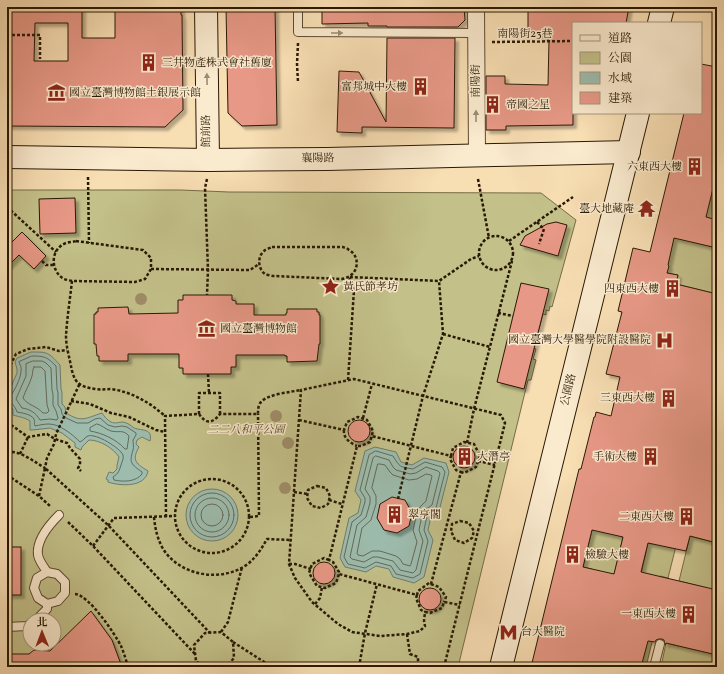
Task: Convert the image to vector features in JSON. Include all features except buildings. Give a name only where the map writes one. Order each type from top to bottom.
[{"type":"street","name":"館前路","points":[[206,7],[208,160]]},
{"type":"street","name":"南陽街","points":[[476,7],[477,155]]},
{"type":"street","points":[[659,22],[663,7]]},
{"type":"street","name":"公園路","points":[[501,667],[638,114]]},
{"type":"street","name":"襄陽路","points":[[7,157],[208,160],[327,159],[628,152]]},
{"type":"lane","points":[[298,7],[298,32],[476,37]]},
{"type":"lane","points":[[47,572],[38,556],[39,543],[51,524],[59,515]]},
{"type":"lane","points":[[47,572],[57,574],[65,582],[65,593],[58,601],[47,604],[38,598],[34,588],[37,578],[47,572]]},
{"type":"lane","points":[[44,612],[47,609],[47,604]]},
{"type":"lane","points":[[7,627],[22,626]]},
{"type":"lane","points":[[654,667],[660,644]]},
{"type":"path","points":[[298,32],[298,82]]},
{"type":"path","points":[[7,34],[40,35],[40,59]]},
{"type":"path","name":"南陽街23巷","points":[[476,37],[572,41]]},
{"type":"path","points":[[207,295],[208,270],[206,188],[208,160]]},
{"type":"path","points":[[88,175],[88,243]]},
{"type":"path","points":[[478,179],[489,238]]},
{"type":"path","points":[[509,241],[573,197]]},
{"type":"path","points":[[7,207],[56,252]]},
{"type":"path","points":[[537,222],[544,230],[539,244]]},
{"type":"path","points":[[467,442],[512,261],[513,251],[509,241],[499,236],[489,238],[481,245],[479,256],[484,265],[493,270],[504,268],[512,261]]},
{"type":"path","points":[[66,242],[88,243],[143,250],[150,258],[152,269],[145,279],[135,282],[72,281],[65,279],[58,274],[54,265],[54,256],[56,252],[58,248],[66,242]]},
{"type":"path","points":[[349,277],[355,272],[357,264],[355,256],[350,250],[343,247],[272,247],[264,250],[259,258],[260,267],[266,274],[275,276],[341,279],[349,277],[439,281],[471,259],[479,256]]},
{"type":"path","points":[[42,261],[46,265],[54,265]]},
{"type":"path","points":[[152,269],[250,270],[260,263]]},
{"type":"path","points":[[348,380],[354,290],[349,277]]},
{"type":"path","points":[[72,281],[66,337],[72,374],[77,382],[86,387],[110,389],[134,395],[146,400],[165,416],[166,517]]},
{"type":"path","points":[[398,498],[423,396],[443,334],[439,281]]},
{"type":"path","points":[[498,313],[513,316]]},
{"type":"path","points":[[443,334],[490,347]]},
{"type":"path","points":[[7,385],[11,364],[16,354],[28,349],[46,348],[59,351],[67,350]]},
{"type":"path","points":[[208,374],[209,393]]},
{"type":"path","points":[[250,517],[259,516],[258,408],[260,402],[266,398],[354,379],[501,415],[505,423],[444,667]]},
{"type":"path","points":[[39,496],[47,458],[54,444],[56,434],[65,413],[80,384]]},
{"type":"path","points":[[363,418],[372,384]]},
{"type":"path","points":[[301,390],[289,564],[295,578],[312,602],[338,624],[352,632],[380,636],[407,634],[420,631],[425,626],[425,612]]},
{"type":"path","points":[[198,393],[220,393],[220,414],[216,420],[209,421],[203,419],[199,414],[198,393]]},
{"type":"path","points":[[72,401],[90,404],[111,413],[129,417],[156,430],[165,432]]},
{"type":"path","points":[[165,416],[199,414]]},
{"type":"path","points":[[220,414],[258,414]]},
{"type":"path","points":[[358,417],[363,418],[367,420],[373,431],[372,436],[370,442],[357,446],[350,443],[344,434],[344,430],[347,422],[358,417]]},
{"type":"path","points":[[299,420],[344,430]]},
{"type":"path","points":[[7,422],[28,437],[47,434],[67,444],[80,459],[80,465],[78,468],[82,471]]},
{"type":"path","points":[[372,436],[451,456]]},
{"type":"path","points":[[20,454],[28,437]]},
{"type":"path","points":[[464,442],[474,444],[480,456],[476,467],[464,473],[456,470],[450,459],[451,456],[453,448],[464,442]]},
{"type":"path","points":[[329,560],[357,446]]},
{"type":"path","points":[[7,453],[10,451],[17,452],[45,468],[108,526],[210,633]]},
{"type":"path","points":[[478,461],[495,466]]},
{"type":"path","points":[[431,584],[460,472]]},
{"type":"path","points":[[7,475],[39,496],[93,546],[195,654]]},
{"type":"path","points":[[208,479],[220,479],[231,483],[247,500],[250,512],[250,523],[238,544],[217,554],[205,553],[194,549],[185,542],[178,532],[175,516],[180,498],[187,488],[197,482],[208,479]]},
{"type":"path","points":[[316,486],[326,488],[330,496],[329,500],[328,504],[321,508],[312,506],[307,498],[308,490],[316,486]]},
{"type":"path","points":[[294,492],[308,494]]},
{"type":"path","points":[[329,500],[342,504]]},
{"type":"path","points":[[93,546],[114,518],[175,516]]},
{"type":"path","points":[[154,517],[156,533],[163,548],[173,560],[186,569],[201,574],[218,575],[234,572],[248,564],[259,553],[267,539],[291,540]]},
{"type":"path","points":[[460,521],[469,524],[474,531],[472,538],[464,543],[456,540],[451,531],[452,528],[452,524],[460,521]]},
{"type":"path","points":[[446,526],[452,528]]},
{"type":"path","points":[[473,534],[477,535]]},
{"type":"path","points":[[324,558],[329,560],[333,562],[339,572],[336,582],[325,588],[316,586],[309,573],[312,564],[324,558]]},
{"type":"path","points":[[289,564],[295,564],[311,569]]},
{"type":"path","points":[[221,632],[228,622],[242,567]]},
{"type":"path","points":[[339,574],[417,595]]},
{"type":"path","points":[[429,583],[440,587],[446,597],[442,608],[430,613],[421,610],[416,598],[417,595],[418,591],[429,583]]},
{"type":"path","points":[[359,667],[377,584]]},
{"type":"path","points":[[315,604],[320,598],[322,587]]},
{"type":"path","points":[[65,593],[79,594],[95,608],[114,633],[128,667]]},
{"type":"path","points":[[444,602],[460,605]]},
{"type":"path","points":[[202,667],[196,661],[194,645],[205,633],[221,632],[233,642],[272,667]]},
{"type":"path","points":[[407,634],[410,654],[418,657],[418,664]]},
{"type":"path","points":[[226,667],[234,658],[233,642]]},
{"type":"green space","points":[[716,175],[717,220],[690,213],[693,202],[709,205]]},
{"type":"green space","name":"二二八和平公園","points":[[7,190],[541,193],[576,220],[552,307],[550,306],[549,311],[546,310],[546,315],[543,314],[534,348],[536,349],[533,359],[536,360],[531,380],[528,380],[458,667],[7,667]]},
{"type":"green space","points":[[665,235],[717,248],[717,294],[676,284],[678,275],[667,273],[651,261]]},
{"type":"green space","points":[[581,468],[717,501],[717,505],[663,492],[655,528],[679,534],[668,578],[660,576],[655,594],[666,597],[658,627],[654,626],[646,667],[641,667],[658,598],[649,596],[649,593],[641,591],[643,580],[640,579],[648,543],[652,544],[654,535],[651,534],[661,489]]},
{"type":"green space","points":[[625,529],[612,583],[590,578],[592,569],[583,567],[592,530]]},
{"type":"green space","points":[[690,536],[717,543],[717,608],[703,587],[679,581]]},
{"type":"green space","points":[[666,643],[717,655],[717,667],[661,667]]},
{"type":"water","points":[[31,352],[41,352],[47,354],[53,357],[60,365],[62,404],[65,407],[66,413],[76,418],[84,419],[102,413],[111,422],[125,422],[134,428],[146,431],[150,434],[150,441],[142,437],[137,440],[136,444],[139,447],[135,459],[138,464],[148,471],[146,477],[137,483],[125,485],[108,482],[106,479],[109,472],[113,473],[117,469],[119,457],[110,448],[97,441],[89,440],[81,450],[75,447],[75,443],[62,433],[50,428],[30,430],[30,421],[13,415],[13,409],[7,403],[7,398],[17,373],[15,362],[17,358]]},
{"type":"water","points":[[375,447],[396,452],[401,462],[412,465],[424,458],[446,463],[449,472],[439,511],[431,516],[428,530],[433,540],[424,577],[414,583],[393,577],[389,569],[376,566],[366,572],[345,567],[340,558],[349,518],[358,513],[361,500],[355,491],[365,451]]},
{"type":"water","points":[[212,489],[226,493],[234,501],[238,515],[234,529],[226,537],[212,541],[198,537],[190,529],[186,515],[190,501],[198,493]]},
{"type":"place","name":"三井物產株式會社舊廈","points":[[149,63]]},
{"type":"place","name":"富邦城中大樓","points":[[420,87]]},
{"type":"place","name":"國立臺灣博物館土銀展示館","points":[[56,93]]},
{"type":"place","name":"帝國之星","points":[[493,105]]},
{"type":"place","name":"六東西大樓","points":[[695,167]]},
{"type":"place","name":"臺大地藏庵","points":[[647,209]]},
{"type":"place","name":"黃氏節孝坊","points":[[330,287]]},
{"type":"place","name":"四東西大樓","points":[[672,289]]},
{"type":"place","name":"國立臺灣博物館","points":[[207,329]]},
{"type":"place","name":"國立臺灣大學醫學院附設醫院","points":[[664,340]]},
{"type":"place","name":"三東西大樓","points":[[668,398]]},
{"type":"place","name":"大潛亭","points":[[464,457]]},
{"type":"place","name":"手術大樓","points":[[650,457]]},
{"type":"place","name":"翠亨閣","points":[[395,515]]},
{"type":"place","name":"二東西大樓","points":[[687,517]]},
{"type":"place","name":"檢驗大樓","points":[[572,555]]},
{"type":"place","name":"一東西大樓","points":[[689,614]]},
{"type":"place","name":"台大醫院","points":[[508,632]]}]
